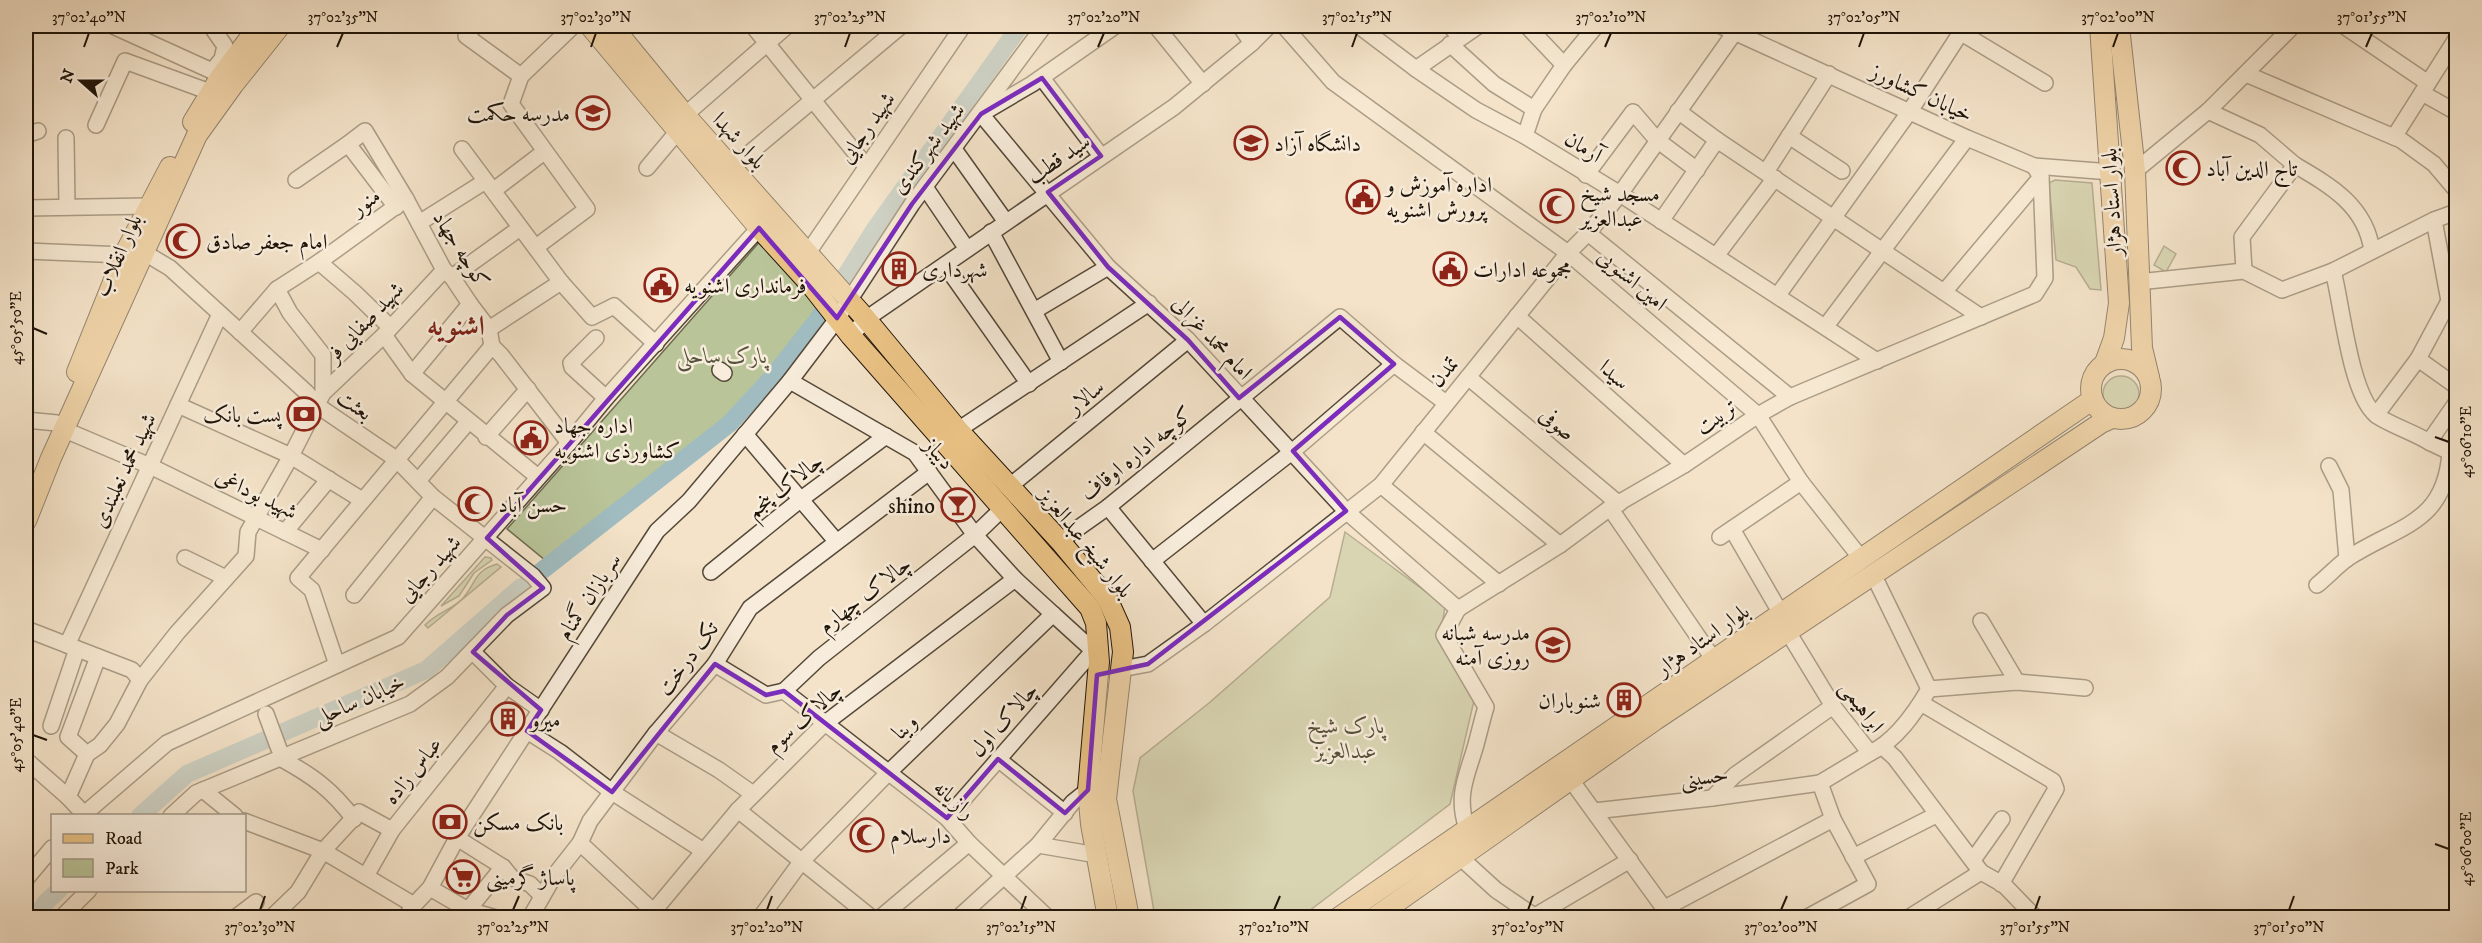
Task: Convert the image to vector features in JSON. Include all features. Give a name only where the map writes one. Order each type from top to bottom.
[{"type":"main road","name":"بلوار انقلاب","points":[[26,521],[124,255],[196,116],[259,26]]},
{"type":"main road","name":"بلوار انقلاب","points":[[26,484],[61,426],[145,253],[219,81],[280,26]]},
{"type":"main road","name":"بلوار شهدا","points":[[590,26],[682,123],[733,167],[807,254],[839,302]]},
{"type":"main road","name":"بلوار شهدا","points":[[612,26],[759,228],[811,285],[839,302]]},
{"type":"main road","name":"بلوار استاد هژار","points":[[2100,26],[2119,303],[2114,338],[2105,363]]},
{"type":"main road","name":"بلوار استاد هژار","points":[[2119,26],[2136,171],[2142,348],[2149,377]]},
{"type":"main road","points":[[2111,172],[2136,171]]},
{"type":"main road","name":"بلوار شیخ عبدالعزیز","points":[[839,302],[866,319],[958,430],[1060,541],[1107,598],[1117,618],[1123,652],[1106,799],[1129,918]]},
{"type":"main road","name":"بلوار شیخ عبدالعزیز","points":[[839,302],[851,336],[1090,608],[1096,623],[1096,660],[1088,790],[1091,824],[1108,918]]},
{"type":"main road","points":[[2122,358],[2131,360],[2138,363],[2149,377],[2151,395],[2142,411],[2126,419],[2112,418],[2104,414],[2092,400],[2090,387],[2092,377],[2105,363],[2122,358]]},
{"type":"main road","name":"بلوار استاد هژار","points":[[1346,912],[2092,400]]},
{"type":"main road","name":"بلوار استاد هژار","points":[[1383,915],[1655,720],[2101,423],[2112,418]]},
{"type":"main road","points":[[1860,558],[1874,576]]},
{"type":"main road","points":[[1096,660],[1121,669]]},
{"type":"main road","points":[[1450,841],[1461,858]]},
{"type":"street","points":[[113,26],[219,81]]},
{"type":"street","points":[[212,26],[225,46],[219,81]]},
{"type":"street","points":[[475,26],[466,36],[521,76]]},
{"type":"street","points":[[536,248],[586,209],[511,104],[521,76],[573,26]]},
{"type":"street","points":[[753,26],[866,166]]},
{"type":"street","points":[[647,168],[682,123],[787,26]]},
{"type":"street","points":[[733,167],[901,26]]},
{"type":"street","name":"شهید رجایی","points":[[807,254],[963,26]]},
{"type":"street","name":"شهید شهرکندی","points":[[839,302],[981,114],[1044,26]]},
{"type":"street","points":[[1156,26],[1203,84]]},
{"type":"street","points":[[1240,26],[1252,43]]},
{"type":"street","name":"سید قطب","points":[[851,336],[866,319],[1174,107],[1252,43],[1269,26]]},
{"type":"street","name":"امین اشنویی","points":[[1284,26],[1333,82],[1568,253],[1758,415],[1801,482],[1860,558]]},
{"type":"street","name":"آرمان","points":[[1359,26],[1476,110],[1525,136],[1620,194],[1877,361]]},
{"type":"street","points":[[1416,69],[1453,36],[1478,26]]},
{"type":"street","points":[[1527,26],[1564,65]]},
{"type":"street","points":[[1525,136],[1534,108],[1564,65],[1596,26]]},
{"type":"street","points":[[2136,171],[2208,111],[2293,26]]},
{"type":"street","points":[[2344,26],[2457,112]]},
{"type":"street","points":[[981,114],[1042,78],[1105,28]]},
{"type":"street","name":"تمدن","points":[[1121,669],[1148,664],[1204,624],[1381,485],[1568,253],[1620,194],[1678,111],[1728,29]]},
{"type":"street","name":"خیابان کشاورز","points":[[1728,29],[2037,171],[2111,172]]},
{"type":"street","points":[[1778,295],[1910,111],[1963,29],[2045,83]]},
{"type":"street","points":[[1453,36],[1494,84],[1534,108]]},
{"type":"street","points":[[2394,137],[2457,39]]},
{"type":"street","points":[[96,125],[124,61],[219,81]]},
{"type":"street","points":[[1716,256],[1770,175],[1789,136],[1829,74]]},
{"type":"street","points":[[2246,74],[2394,137],[2434,164],[2457,189]]},
{"type":"street","points":[[1042,78],[1101,156]]},
{"type":"street","points":[[1678,111],[1717,140],[1981,316]]},
{"type":"street","points":[[2208,111],[2260,135],[2295,165],[2332,186],[2360,215],[2370,237],[2372,251]]},
{"type":"street","points":[[1586,175],[1633,112],[1657,140],[1697,170]]},
{"type":"street","name":"امام محمد غزالی","points":[[981,114],[1108,267],[1188,340],[1239,398],[1293,451],[1347,511]]},
{"type":"street","name":"کوچه جهاد","points":[[348,144],[365,131],[401,203],[419,223],[448,273],[489,329],[492,346],[569,443]]},
{"type":"street","points":[[1789,136],[1842,171]]},
{"type":"street","points":[[66,138],[67,207]]},
{"type":"street","points":[[1826,326],[1967,138]]},
{"type":"street","points":[[1660,221],[1717,140]]},
{"type":"street","points":[[296,180],[348,144],[401,203]]},
{"type":"street","points":[[462,149],[561,282],[592,317],[614,306],[656,344]]},
{"type":"street","points":[[954,149],[1006,222]]},
{"type":"street","points":[[419,223],[489,186],[544,152]]},
{"type":"street","points":[[2244,271],[2242,237],[2295,165]]},
{"type":"street","points":[[1944,292],[2037,171]]},
{"type":"street","name":"تربیت","points":[[1458,609],[1560,545],[1614,506],[1684,465],[1758,415],[1790,397],[2035,294],[2045,278],[2037,171]]},
{"type":"street","points":[[925,187],[967,249]]},
{"type":"street","name":"منور","points":[[240,332],[277,289],[401,203]]},
{"type":"street","points":[[26,207],[150,206]]},
{"type":"street","points":[[2138,282],[2244,271],[2282,290],[2333,271],[2434,220],[2457,212]]},
{"type":"street","points":[[2376,415],[2418,359],[2453,304],[2434,220]]},
{"type":"street","name":"شهید صفایی فر","points":[[320,399],[448,273],[520,228]]},
{"type":"street","name":"شهید رجایی","points":[[84,814],[167,744],[398,637],[606,398],[759,228]]},
{"type":"street","points":[[991,232],[1061,362]]},
{"type":"street","points":[[1588,233],[1790,397]]},
{"type":"street","points":[[26,251],[124,255],[145,253]]},
{"type":"street","name":"بعثت","points":[[145,253],[170,268],[306,392],[320,399],[396,459],[434,497],[533,576],[543,588]]},
{"type":"street","points":[[319,262],[356,292],[387,331],[412,374],[538,477]]},
{"type":"street","points":[[945,264],[1029,384]]},
{"type":"street","points":[[1034,311],[1108,267]]},
{"type":"street","points":[[2317,585],[2347,559],[2420,518],[2432,507],[2442,492],[2449,473],[2450,452],[2376,415],[2363,398],[2343,330],[2333,271]]},
{"type":"street","points":[[489,329],[561,282]]},
{"type":"street","points":[[68,797],[87,754],[100,745],[117,724],[140,680],[177,633],[246,556],[249,532],[320,399],[323,355],[290,313],[277,289]]},
{"type":"street","name":"سربازان گمنام","points":[[409,911],[430,888],[457,838],[657,531],[689,501],[790,381],[839,302]]},
{"type":"street","points":[[958,430],[1149,303]]},
{"type":"street","points":[[412,374],[470,304]]},
{"type":"street","name":"شهید محمد نعلبندی","points":[[51,726],[72,647],[150,466],[220,314]]},
{"type":"street","name":"سیدا","points":[[1517,316],[1684,465]]},
{"type":"street","name":"کوچه اداره اوقاف","points":[[1060,541],[1108,507],[1340,317],[1394,364]]},
{"type":"street","points":[[596,338],[571,363],[572,367],[606,398]]},
{"type":"street","name":"سالار","points":[[1010,486],[1188,340]]},
{"type":"street","points":[[337,665],[312,590],[298,578],[492,346]]},
{"type":"street","points":[[2418,359],[2457,386]]},
{"type":"street","points":[[1152,561],[1293,451],[1394,364],[1446,403]]},
{"type":"street","name":"صوفی","points":[[1468,377],[1614,506],[1714,660]]},
{"type":"street","name":"دیباز","points":[[790,381],[915,453],[975,535],[1016,579]]},
{"type":"street","points":[[486,436],[528,389]]},
{"type":"street","points":[[2429,442],[2457,403]]},
{"type":"street","points":[[178,405],[291,456],[362,501]]},
{"type":"street","name":"شهید بوداغی","points":[[26,420],[61,426],[150,466],[322,550]]},
{"type":"street","points":[[418,482],[468,422]]},
{"type":"street","points":[[1423,432],[1560,545]]},
{"type":"street","points":[[745,434],[836,541]]},
{"type":"street","name":"چالاک پنجم","points":[[711,573],[800,500],[886,436]]},
{"type":"street","points":[[2329,466],[2342,490],[2347,559]]},
{"type":"street","name":"تک درخت","points":[[530,918],[554,876],[580,843],[590,821],[656,733],[715,664],[750,608],[929,472]]},
{"type":"street","points":[[285,532],[329,479]]},
{"type":"street","points":[[1780,612],[1726,533],[1801,482]]},
{"type":"street","points":[[1381,485],[1499,585]]},
{"type":"street","points":[[354,595],[434,497]]},
{"type":"street","points":[[1108,507],[1204,624]]},
{"type":"street","points":[[975,535],[1003,508]]},
{"type":"street","points":[[1347,511],[1458,609],[1444,635],[1486,707],[1463,782],[1463,817],[1467,829]]},
{"type":"street","name":"چالاک چهارم","points":[[784,691],[819,658],[975,535]]},
{"type":"street","points":[[185,558],[225,578]]},
{"type":"street","points":[[1874,576],[1929,688]]},
{"type":"street","points":[[1016,579],[1096,660]]},
{"type":"street","name":"چالاک سوم","points":[[651,914],[702,850],[738,810],[824,724],[1016,579]]},
{"type":"street","name":"خیابان ساحلی","points":[[173,814],[196,793],[280,753],[410,704],[447,677],[507,615],[543,588]]},
{"type":"street","name":"وینا","points":[[760,918],[801,862],[888,773],[1053,614]]},
{"type":"street","points":[[1981,621],[2017,682]]},
{"type":"street","points":[[26,629],[132,670],[140,680]]},
{"type":"street","name":"ابراهیمی","points":[[1788,632],[1833,706],[1877,750],[1820,783]]},
{"type":"street","points":[[473,652],[507,686],[541,710]]},
{"type":"street","points":[[87,754],[68,737],[98,657]]},
{"type":"street","name":"چالاک اول","points":[[947,818],[998,759],[1096,660]]},
{"type":"street","points":[[715,664],[766,695],[784,691]]},
{"type":"street","points":[[1929,688],[2017,682],[2085,688]]},
{"type":"street","name":"عباس زاده","points":[[354,819],[359,812],[392,830],[507,686]]},
{"type":"street","points":[[1877,750],[1891,741],[1921,704],[1929,688]]},
{"type":"street","name":"رازیانه","points":[[784,691],[947,818],[969,843],[1048,918]]},
{"type":"street","points":[[1921,704],[2054,781],[2056,789],[2048,805],[2001,884]]},
{"type":"street","points":[[1712,798],[1735,775],[1833,706]]},
{"type":"street","points":[[266,714],[280,753],[338,799],[354,819],[323,851],[298,892],[271,918]]},
{"type":"street","points":[[527,731],[560,752],[612,792],[702,850]]},
{"type":"street","points":[[656,733],[719,770],[753,794]]},
{"type":"street","points":[[1877,750],[1895,758],[1936,815],[1977,866],[2001,884],[2033,916]]},
{"type":"street","points":[[998,759],[1065,813]]},
{"type":"street","points":[[26,760],[68,797],[82,814]]},
{"type":"street","points":[[1571,780],[1668,913],[1833,819]]},
{"type":"street","points":[[1806,918],[1868,884],[1833,819],[1820,783]]},
{"type":"street","name":"حسینی","points":[[1594,811],[1820,783]]},
{"type":"street","points":[[203,790],[233,814]]},
{"type":"street","points":[[958,918],[1038,845],[1088,790]]},
{"type":"street","points":[[738,810],[872,918]]},
{"type":"street","points":[[1853,857],[1936,815]]},
{"type":"street","points":[[1908,918],[1977,866],[2002,819]]},
{"type":"street","points":[[246,822],[323,851],[366,876],[409,911]]},
{"type":"street","points":[[366,876],[392,830]]},
{"type":"street","points":[[457,838],[503,867],[512,878],[530,884],[542,896]]},
{"type":"street","points":[[580,843],[651,914]]},
{"type":"street","points":[[880,918],[969,843]]},
{"type":"street","points":[[1038,845],[1097,855]]},
{"type":"street","points":[[26,879],[51,849]]},
{"type":"street","points":[[1461,858],[1496,890],[1536,917],[1630,860]]},
{"type":"street","points":[[468,910],[503,867]]},
{"type":"street","points":[[430,888],[468,910],[496,918]]},
{"type":"street","points":[[61,918],[88,892]]},
{"type":"street","points":[[235,918],[256,910]]},
{"type":"street","points":[[1346,912],[1368,910],[1383,915]]},
{"type":"highlighted area","points":[[1042,78],[1101,156],[1048,192],[1108,267],[1188,340],[1239,398],[1340,317],[1394,364],[1293,451],[1346,511],[1148,664],[1097,675],[1088,790],[1065,813],[998,759],[947,818],[784,691],[766,695],[715,664],[612,792],[527,731],[541,710],[473,652],[507,615],[543,588],[487,538],[759,228],[837,318],[912,204],[981,114]]},
{"type":"green space","points":[[2055,180],[2092,183],[2101,290],[2090,289],[2076,267],[2056,260],[2049,183]]},
{"type":"green space","name":"پارک ساحلی","points":[[762,239],[806,289],[817,309],[751,393],[715,428],[545,560],[507,529]]},
{"type":"green space","points":[[2164,246],[2176,254],[2166,272],[2154,265]]},
{"type":"green space","points":[[2121,376],[2134,381],[2139,394],[2134,407],[2121,412],[2108,407],[2103,394],[2108,381]]},
{"type":"green space","name":"پارک شیخ عبدالعزیز","points":[[1345,532],[1445,606],[1440,638],[1476,692],[1450,804],[1301,917],[1155,917],[1133,791],[1140,758],[1209,703],[1330,597]]},
{"type":"green space","points":[[485,557],[492,560],[474,573],[459,596],[441,606]]},
{"type":"green space","points":[[497,564],[501,567],[428,628],[425,625],[461,600],[483,571]]},
{"type":"waterway","points":[[530,580],[729,424],[771,379],[819,318],[875,229],[1020,26]]},
{"type":"waterway","points":[[142,814],[187,774],[426,670],[521,587]]},
{"type":"waterway","points":[[36,918],[45,903],[57,892]]},
{"type":"place","name":"مدرسه حکمت","points":[[593,113]]},
{"type":"place","name":"دانشگاه آزاد","points":[[1251,143]]},
{"type":"place","name":"تاج الدین آباد","points":[[2183,168]]},
{"type":"place","name":"اداره آموزش و پرورش اشنویه","points":[[1363,197]]},
{"type":"place","name":"مسجد شیخ عبدالعزیر","points":[[1557,206]]},
{"type":"place","name":"امام جعفر صادق","points":[[183,241]]},
{"type":"place","name":"شهرداری","points":[[899,269]]},
{"type":"place","name":"مجموعه ادارات","points":[[1450,269]]},
{"type":"place","name":"فرمانداری اشنویه","points":[[661,285]]},
{"type":"place","name":"پست بانک","points":[[304,414]]},
{"type":"place","name":"اداره جهاد کشاورذی اشنویه","points":[[531,438]]},
{"type":"place","name":"حسن آباد","points":[[475,504]]},
{"type":"place","name":"shino","points":[[958,505]]},
{"type":"place","name":"مدرسه شبانه روزی آمنه","points":[[1553,645]]},
{"type":"place","name":"شنوباران","points":[[1624,700]]},
{"type":"place","name":"میرو","points":[[508,719]]},
{"type":"place","name":"بانک مسکن","points":[[450,822]]},
{"type":"place","name":"دارسلام","points":[[867,835]]},
{"type":"place","name":"پاساژ گرمینی","points":[[463,877]]},
{"type":"district","name":"اشنویه","points":[[456,325]]}]
